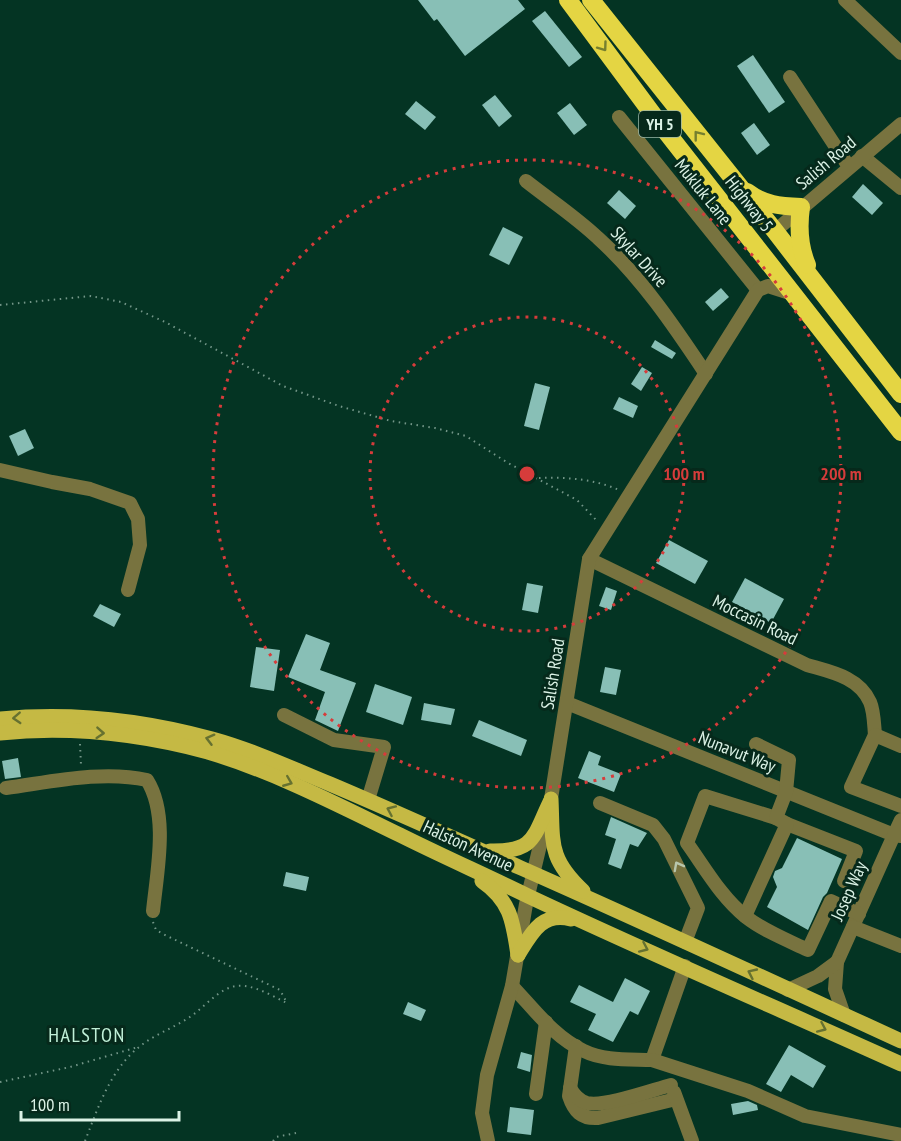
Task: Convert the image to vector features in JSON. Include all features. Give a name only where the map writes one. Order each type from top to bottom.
[{"type":"highway","name":"Highway 5","points":[[568,0],[657,120],[899,429]]},
{"type":"highway","name":"Highway 5","points":[[591,0],[901,394]]},
{"type":"highway","points":[[657,120],[711,171],[758,227],[775,231],[773,242],[779,253],[894,408],[899,429]]},
{"type":"highway","points":[[734,181],[763,202],[778,206],[801,207],[798,223],[800,244],[813,281]]},
{"type":"main road","name":"Halston Avenue","points":[[0,719],[64,716],[107,719],[214,739],[254,753],[535,873],[901,1041]]},
{"type":"main road","name":"Halston Avenue","points":[[0,734],[18,732],[104,733],[157,741],[249,766],[299,787],[528,896],[901,1064]]},
{"type":"main road","points":[[484,851],[519,849],[531,840],[551,799]]},
{"type":"main road","points":[[551,799],[553,846],[560,865],[568,877],[593,900]]},
{"type":"main road","points":[[457,863],[494,889],[505,903],[513,922],[518,955]]},
{"type":"main road","points":[[518,955],[533,930],[546,921],[560,916],[591,924]]},
{"type":"street","points":[[845,0],[901,53]]},
{"type":"street","points":[[790,77],[849,167]]},
{"type":"street","name":"Mukluk Lane","points":[[620,117],[758,290]]},
{"type":"street","name":"Salish Road","points":[[775,231],[901,124]]},
{"type":"street","points":[[862,156],[901,188]]},
{"type":"street","name":"Skylar Drive","points":[[526,181],[597,237],[613,253],[662,310],[706,374]]},
{"type":"street","points":[[758,290],[768,286],[793,294]]},
{"type":"street","name":"Salish Road","points":[[488,1141],[482,1113],[487,1075],[512,986],[528,896],[551,799],[589,559],[758,290]]},
{"type":"street","points":[[0,470],[90,489],[129,503],[138,519],[140,545],[128,590]]},
{"type":"street","name":"Moccasin Road","points":[[589,559],[807,665],[844,676],[862,688],[871,703],[875,735]]},
{"type":"street","name":"Nunavut Way","points":[[567,703],[897,835]]},
{"type":"street","points":[[284,715],[334,740],[384,747],[368,800]]},
{"type":"street","points":[[901,746],[875,735],[851,787],[901,806]]},
{"type":"street","points":[[745,916],[782,821],[789,760],[756,744]]},
{"type":"street","points":[[6,788],[81,778],[132,777],[147,780],[153,791],[161,818],[153,911]]},
{"type":"street","points":[[844,881],[856,851],[782,821],[705,796],[687,843],[723,894],[745,916],[765,929],[808,950],[831,901],[856,920],[901,946]]},
{"type":"street","points":[[600,803],[653,825],[664,839],[698,908],[685,942]]},
{"type":"street","name":"Josep Way","points":[[844,1015],[835,989],[837,962],[897,835],[901,819]]},
{"type":"street","points":[[788,990],[818,976],[837,962]]},
{"type":"street","points":[[652,1060],[685,966]]},
{"type":"street","points":[[512,986],[553,1030],[585,1052],[609,1058],[652,1060],[671,1064],[745,1090],[805,1116],[901,1134]]},
{"type":"street","points":[[536,1094],[546,1022]]},
{"type":"street","points":[[576,1046],[569,1096],[581,1116],[589,1119],[598,1118],[676,1099]]},
{"type":"street","points":[[671,1064],[669,1075],[671,1085],[692,1141]]},
{"type":"street","points":[[570,1088],[579,1100],[594,1104],[671,1085]]},
{"type":"path","points":[[0,305],[91,296],[121,302],[165,322],[283,386],[391,421],[466,436],[508,463],[578,500],[606,532]]},
{"type":"path","points":[[539,478],[580,479],[607,485],[630,495]]},
{"type":"path","points":[[80,732],[81,778]]},
{"type":"path","points":[[0,1082],[70,1067],[138,1047],[180,1024],[221,992],[232,987],[244,986],[257,989],[287,1003],[280,990],[271,984],[156,930],[153,924],[153,911]]},
{"type":"path","points":[[85,1141],[105,1090],[121,1066],[138,1047]]},
{"type":"path","points":[[273,1141],[276,1137],[296,1133]]},
{"type":"building","points":[[418,0],[518,0],[525,9],[465,56],[437,19],[434,21]]},
{"type":"building","points":[[545,11],[582,57],[569,67],[532,21]]},
{"type":"building","points":[[753,55],[785,102],[769,113],[737,66]]},
{"type":"building","points":[[495,95],[512,116],[499,127],[482,105]]},
{"type":"building","points":[[416,101],[436,117],[425,130],[405,114]]},
{"type":"building","points":[[570,103],[587,125],[574,135],[557,113]]},
{"type":"building","points":[[754,123],[770,145],[757,155],[741,133]]},
{"type":"building","points":[[863,184],[883,203],[872,215],[852,197]]},
{"type":"building","points":[[619,190],[636,206],[625,219],[607,203]]},
{"type":"building","points":[[503,227],[523,237],[509,265],[489,255]]},
{"type":"building","points":[[721,288],[729,297],[713,311],[705,302]]},
{"type":"building","points":[[655,340],[676,353],[672,359],[651,347]]},
{"type":"building","points":[[642,367],[652,373],[641,391],[631,384]]},
{"type":"building","points":[[535,383],[550,387],[539,430],[524,426]]},
{"type":"building","points":[[619,397],[638,406],[633,418],[613,409]]},
{"type":"building","points":[[25,429],[34,448],[18,456],[9,436]]},
{"type":"building","points":[[669,540],[708,561],[695,584],[656,563]]},
{"type":"building","points":[[745,578],[784,599],[771,623],[732,602]]},
{"type":"building","points":[[527,583],[543,586],[538,613],[522,610]]},
{"type":"building","points":[[606,587],[617,591],[611,610],[599,606]]},
{"type":"building","points":[[100,604],[121,614],[114,627],[93,616]]},
{"type":"building","points":[[306,634],[330,643],[320,670],[356,683],[338,731],[315,720],[325,692],[288,677]]},
{"type":"building","points":[[256,647],[280,650],[274,691],[250,687]]},
{"type":"building","points":[[605,667],[621,670],[616,695],[600,692]]},
{"type":"building","points":[[375,684],[412,697],[403,725],[366,712]]},
{"type":"building","points":[[424,703],[455,709],[451,725],[421,720]]},
{"type":"building","points":[[479,720],[527,740],[521,756],[472,736]]},
{"type":"building","points":[[589,751],[601,756],[598,765],[621,774],[614,792],[578,778]]},
{"type":"building","points":[[18,758],[21,777],[5,779],[2,761]]},
{"type":"building","points":[[611,817],[647,833],[638,847],[630,844],[621,869],[608,864],[616,839],[605,835]]},
{"type":"building","points":[[797,838],[842,859],[808,930],[767,907],[777,887],[773,877],[775,871],[782,868]]},
{"type":"building","points":[[286,872],[309,877],[306,891],[283,886]]},
{"type":"building","points":[[625,978],[650,991],[638,1015],[630,1011],[613,1042],[588,1030],[596,1014],[570,1002],[579,985],[613,1002]]},
{"type":"building","points":[[408,1002],[426,1010],[421,1021],[403,1014]]},
{"type":"building","points":[[789,1045],[826,1066],[813,1088],[791,1075],[781,1092],[766,1084]]},
{"type":"building","points":[[521,1052],[532,1055],[530,1072],[517,1068]]},
{"type":"building","points":[[748,1101],[757,1105],[758,1110],[733,1115],[731,1104]]},
{"type":"building","points":[[510,1107],[534,1110],[531,1135],[507,1132]]},
{"type":"district","name":"HALSTON","points":[[87,1035]]}]
